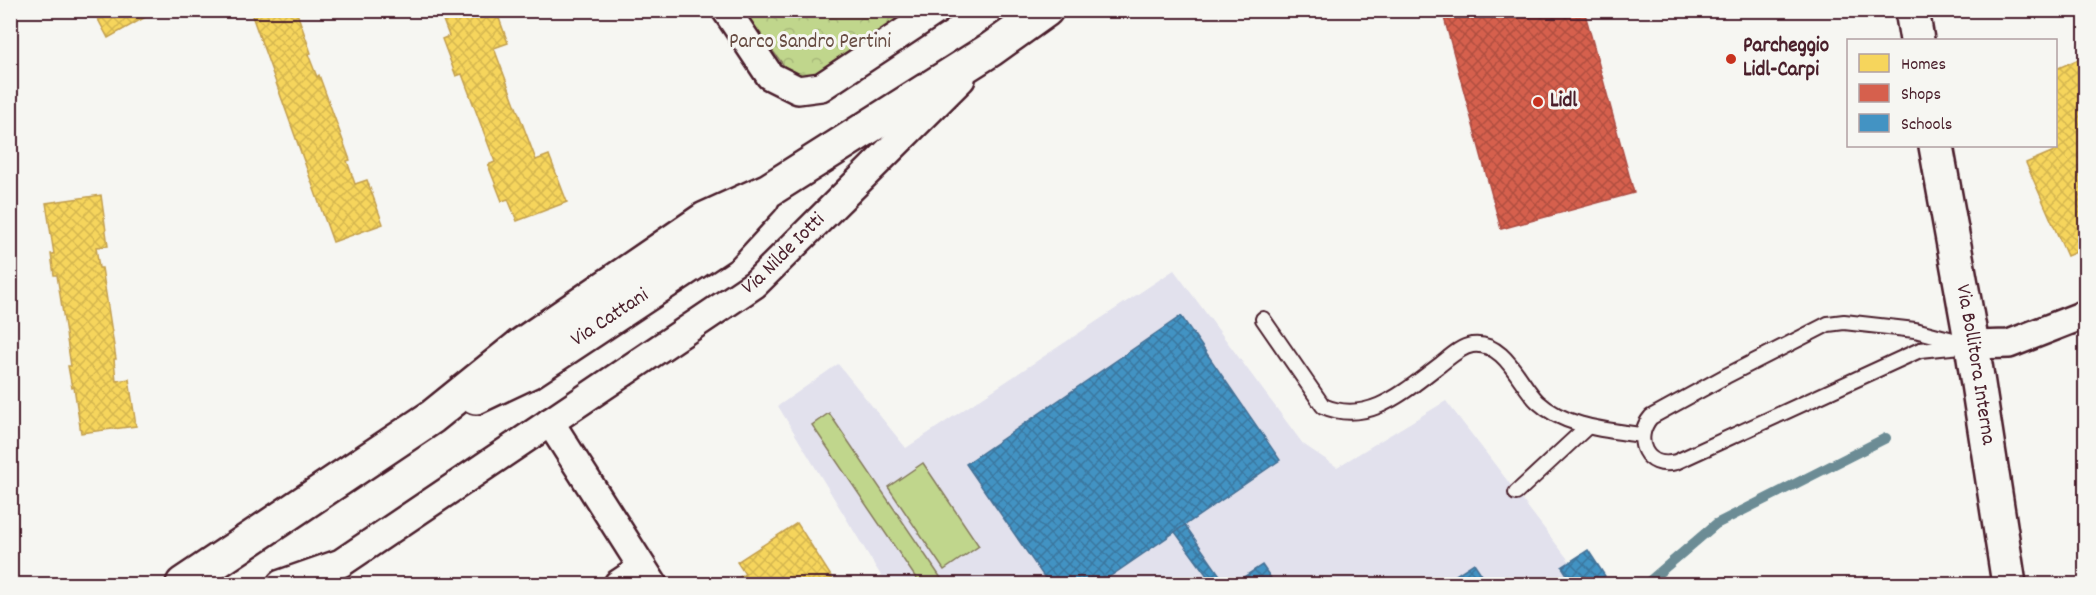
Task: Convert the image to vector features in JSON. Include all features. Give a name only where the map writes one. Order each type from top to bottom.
[{"type":"main road","name":"Via Cattani","points":[[183,585],[432,417],[520,346],[705,219],[769,190],[990,50],[1046,10]]},
{"type":"main road","points":[[1912,10],[1917,39]]},
{"type":"main road","name":"Via Bollitora Interna","points":[[1936,147],[1972,345],[2009,585]]},
{"type":"street","points":[[732,19],[770,76],[798,90],[821,87],[937,10]]},
{"type":"street","name":"Via Nilde Iotti","points":[[281,585],[341,563],[755,284],[990,50]]},
{"type":"street","points":[[1972,345],[2009,344],[2085,314]]},
{"type":"street","points":[[550,422],[648,576],[618,585]]},
{"type":"lane","points":[[1263,319],[1323,406],[1336,411],[1356,412],[1376,408],[1457,351],[1473,345],[1490,348],[1507,358],[1538,402],[1554,412],[1587,427],[1641,435]]},
{"type":"lane","points":[[1844,322],[1915,330],[1972,345],[1920,350],[1671,463],[1653,459],[1644,449],[1641,435],[1650,417],[1828,324],[1844,322]]},
{"type":"lane","points":[[1516,493],[1587,427]]},
{"type":"shaded area","points":[[1174,270],[1303,444],[1337,467],[1446,401],[1587,584],[886,584],[778,406],[838,364],[906,448]]},
{"type":"green space","name":"Parco Sandro Pertini","points":[[742,11],[922,11],[824,77],[805,77],[785,67]]},
{"type":"green space","points":[[829,413],[945,584],[920,584],[812,425]]},
{"type":"green space","points":[[923,463],[979,546],[944,570],[888,487]]},
{"type":"building: Homes","points":[[93,10],[152,10],[153,13],[108,38]]},
{"type":"building: Homes","points":[[250,10],[296,10],[311,53],[308,54],[317,77],[319,75],[350,160],[347,161],[355,184],[367,180],[383,224],[333,242]]},
{"type":"building: Homes","points":[[454,10],[496,10],[508,43],[494,48],[498,59],[536,160],[549,155],[567,202],[517,221],[508,199],[502,201],[488,165],[495,162],[462,74],[456,76],[442,39],[449,36],[441,15]]},
{"type":"building: Homes","points":[[2086,56],[2086,248],[2067,256],[2026,163],[2054,151],[2052,147],[2057,147],[2057,69]]},
{"type":"building: Homes","points":[[101,195],[108,246],[96,247],[99,268],[102,268],[116,359],[114,359],[116,381],[129,379],[136,426],[81,433],[74,387],[72,388],[68,366],[71,366],[57,275],[54,275],[51,254],[54,254],[46,203]]},
{"type":"building: Homes","points":[[797,523],[836,584],[736,584],[733,581],[745,574],[737,562]]},
{"type":"building: Shops","name":"Lidl","points":[[1442,10],[1584,10],[1634,193],[1501,229]]},
{"type":"building: Schools","points":[[1181,316],[1280,460],[1099,584],[1049,584],[966,464]]},
{"type":"building: Schools","points":[[1185,525],[1226,584],[1213,584],[1175,532]]},
{"type":"building: Schools","points":[[1588,550],[1605,576],[1592,584],[1573,584],[1562,567]]},
{"type":"building: Schools","points":[[1474,563],[1488,584],[1442,584]]},
{"type":"building: Schools","points":[[1262,565],[1275,584],[1233,584]]},
{"type":"waterway","points":[[1646,584],[1716,524],[1886,438]]},
{"type":"place","name":"Parcheggio Lidl-Carpi","points":[[1731,59]]},
{"type":"place","name":"Lidl","points":[[1538,102]]}]
